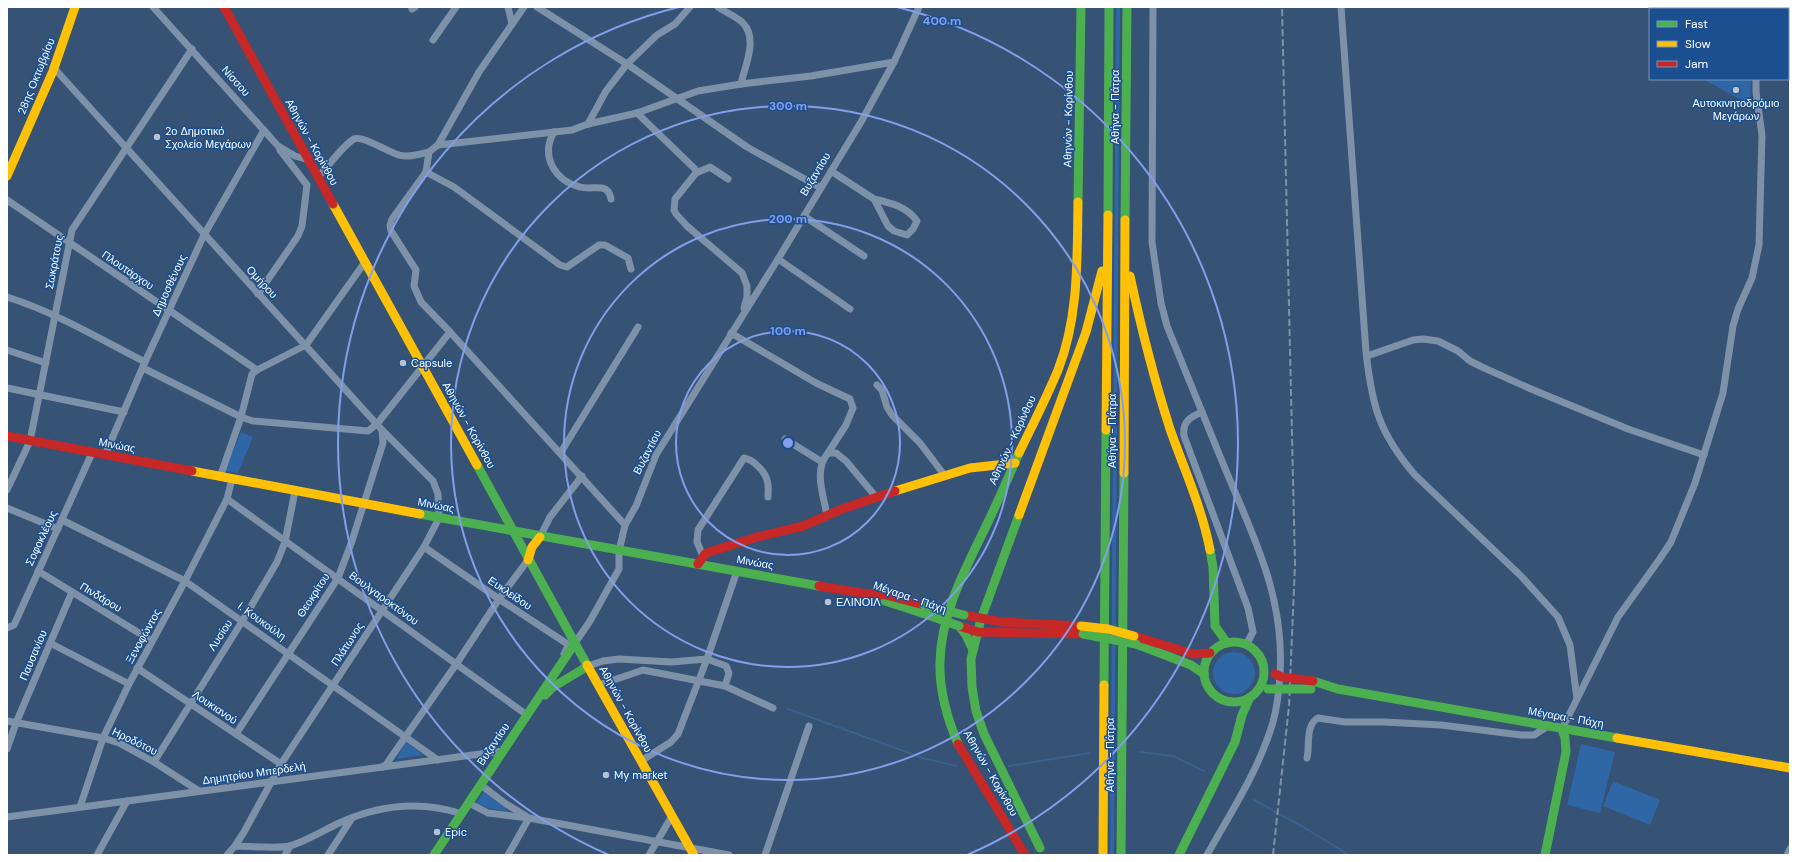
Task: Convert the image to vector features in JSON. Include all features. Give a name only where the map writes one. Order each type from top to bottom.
[{"type":"main road","name":"28ης Οκτωβρίου","points":[[7,176],[53,67],[70,24],[74,7]]},
{"type":"main road","name":"Αθηνών - Κορίνθου","points":[[224,7],[423,366],[528,560],[692,851]]},
{"type":"main road","name":"Αθηνών - Κορίνθου","points":[[1025,855],[960,747],[944,707],[940,667],[941,647],[951,603],[1058,370],[1074,313],[1078,248],[1081,7]]},
{"type":"main road","name":"Αθήνα - Πάτρα","points":[[1102,855],[1109,7]]},
{"type":"main road","name":"Αθήνα - Πάτρα","points":[[1121,855],[1128,7]]},
{"type":"main road","points":[[1040,848],[984,734],[976,711],[971,671],[973,650],[981,619],[1086,332],[1107,254]]},
{"type":"main road","points":[[1126,262],[1139,316],[1170,428],[1206,530],[1213,567],[1215,626],[1227,643]]},
{"type":"main road","name":"Μινώας","points":[[7,436],[540,537],[861,593]]},
{"type":"main road","points":[[698,564],[706,553],[757,537],[803,526],[876,497],[978,467],[1015,463]]},
{"type":"main road","points":[[528,560],[532,547],[540,537]]},
{"type":"main road","name":"Μέγαρα - Πάχη","points":[[861,593],[886,595],[923,609],[959,626],[978,632],[1082,630]]},
{"type":"main road","name":"Μέγαρα - Πάχη","points":[[923,609],[1002,622],[1082,630],[1135,640],[1193,654],[1210,653]]},
{"type":"main road","points":[[959,626],[966,635],[973,650]]},
{"type":"main road","name":"Μέγαρα - Πάχη","points":[[1135,640],[1191,665],[1204,674]]},
{"type":"main road","points":[[1179,855],[1235,742],[1242,715],[1252,696],[1260,686],[1263,677],[1263,667],[1259,656],[1246,645],[1234,642],[1227,643],[1210,653],[1206,660],[1204,674],[1206,683],[1216,697],[1224,701],[1233,702],[1242,701],[1252,696]]},
{"type":"main road","name":"Βυζαντίου","points":[[434,855],[575,643]]},
{"type":"main road","points":[[536,702],[553,687],[588,666]]},
{"type":"main road","name":"Μέγαρα - Πάχη","points":[[1263,667],[1282,677],[1312,685],[1790,768]]},
{"type":"main road","name":"Μέγαρα - Πάχη","points":[[1252,696],[1268,689],[1312,685]]},
{"type":"main road","points":[[1545,855],[1566,752],[1566,738],[1562,729]]},
{"type":"street","name":"Νίσσου","points":[[153,7],[278,146],[295,156],[308,160]]},
{"type":"street","points":[[433,40],[456,7]]},
{"type":"street","points":[[508,7],[512,24]]},
{"type":"street","points":[[318,177],[350,142],[358,138],[363,138],[385,151],[401,156],[429,152],[438,145],[478,72],[524,7]]},
{"type":"street","points":[[537,7],[627,64],[747,147],[821,188]]},
{"type":"street","points":[[588,124],[606,91],[627,64],[647,43],[675,24],[690,7]]},
{"type":"street","points":[[718,7],[741,21],[750,34],[750,47],[741,84]]},
{"type":"street","name":"Βυζαντίου","points":[[575,643],[590,621],[618,570],[619,551],[625,524],[636,506],[656,455],[778,259],[882,86],[919,7]]},
{"type":"street","points":[[1153,7],[1152,242],[1162,303],[1167,326],[1265,564],[1276,607],[1281,646],[1279,695],[1267,741],[1252,774],[1207,855]]},
{"type":"street","points":[[1341,7],[1367,356],[1370,385],[1376,411],[1385,435],[1399,457],[1438,498],[1522,576],[1558,617],[1570,645],[1577,699]]},
{"type":"street","name":"Σωκράτους","points":[[7,490],[30,441],[69,243],[74,226],[192,49]]},
{"type":"street","points":[[438,145],[572,130],[588,124],[637,113],[698,91],[741,84],[811,76],[894,62]]},
{"type":"street","name":"Ομήρου","points":[[53,67],[382,430],[433,481],[438,494],[439,518]]},
{"type":"street","points":[[1562,729],[1618,616],[1659,560],[1670,542],[1695,483],[1723,393],[1735,316],[1752,278],[1758,253],[1762,135],[1756,92],[1756,80]]},
{"type":"street","points":[[637,113],[692,166],[696,173]]},
{"type":"street","name":"Δημοσθένους","points":[[105,455],[144,365],[204,235],[264,130]]},
{"type":"street","points":[[554,132],[550,139],[549,147],[551,166],[556,174],[563,180],[581,188],[602,188],[607,190],[610,193],[611,199]]},
{"type":"street","points":[[258,294],[300,232],[307,188],[306,182],[288,162],[278,146]]},
{"type":"street","points":[[429,152],[426,172],[392,219],[390,225],[391,231],[416,270],[414,286],[421,302],[561,452],[625,524]]},
{"type":"street","points":[[728,179],[710,167],[696,173],[675,198],[674,210],[687,226],[742,273],[747,286],[747,297],[738,323]]},
{"type":"street","points":[[831,171],[874,199],[897,204],[913,216],[917,221],[913,229],[907,234],[894,231],[888,226],[874,199]]},
{"type":"street","points":[[426,172],[454,187],[560,265],[567,267],[598,245],[605,245],[628,258],[631,269]]},
{"type":"street","name":"Πλουτάρχου","points":[[7,200],[257,370]]},
{"type":"street","points":[[804,216],[864,256]]},
{"type":"street","points":[[778,259],[850,309]]},
{"type":"street","points":[[220,476],[241,417],[251,378],[257,370],[306,345],[365,262]]},
{"type":"street","points":[[7,297],[31,305],[55,316],[241,417],[253,420],[368,431],[377,424],[450,332]]},
{"type":"street","points":[[561,452],[638,327]]},
{"type":"street","points":[[731,334],[816,383],[850,399],[853,408],[846,425],[822,462],[820,477],[827,516]]},
{"type":"street","points":[[1367,356],[1412,340],[1423,339],[1438,341],[1458,351],[1470,361],[1531,389],[1628,429],[1704,454]]},
{"type":"street","points":[[7,350],[46,363]]},
{"type":"street","points":[[878,385],[882,390],[887,407],[892,415],[920,443],[945,476]]},
{"type":"street","points":[[7,388],[124,412]]},
{"type":"street","points":[[1202,412],[1190,417],[1185,423],[1183,430],[1184,436],[1248,608],[1253,632],[1246,645]]},
{"type":"street","name":"Θεοκρίτου","points":[[236,734],[338,578],[352,542],[364,504],[382,443],[382,430]]},
{"type":"street","points":[[785,439],[822,462]]},
{"type":"street","name":"Σοφοκλέους","points":[[7,628],[14,625],[92,452]]},
{"type":"street","points":[[828,453],[836,453],[846,461],[876,497]]},
{"type":"street","points":[[703,556],[697,542],[698,530],[744,458],[751,461],[763,472],[768,481],[768,497]]},
{"type":"street","points":[[540,537],[550,517],[582,476]]},
{"type":"street","name":"Ξενοφώντος","points":[[80,807],[103,738],[137,668],[186,581],[226,499],[232,479]]},
{"type":"street","name":"Λυσίου","points":[[154,762],[243,620],[277,562],[285,542],[295,491]]},
{"type":"street","name":"Βουλγαροκτόνου","points":[[226,499],[457,663],[527,715]]},
{"type":"street","points":[[7,508],[58,529]]},
{"type":"street","name":"Πλάτωνος","points":[[227,855],[244,832],[281,764],[424,547],[439,518]]},
{"type":"street","name":"Ι. Κουκούλη","points":[[62,520],[186,581],[243,620],[438,760]]},
{"type":"street","name":"Ευκλείδου","points":[[424,547],[499,600],[566,643],[568,646],[562,658],[562,662]]},
{"type":"street","points":[[380,768],[386,765],[528,560]]},
{"type":"street","name":"Πινδάρου","points":[[38,571],[152,641]]},
{"type":"street","points":[[641,761],[671,742],[678,734],[707,658],[737,571]]},
{"type":"street","name":"Παυσανίου","points":[[7,748],[16,723],[72,592]]},
{"type":"street","points":[[50,643],[129,684]]},
{"type":"street","points":[[588,666],[603,661],[619,659],[671,662],[707,658],[726,666],[728,673],[725,686]]},
{"type":"street","name":"Λουκιανού","points":[[137,668],[281,764]]},
{"type":"street","points":[[599,686],[643,670],[725,686],[773,708]]},
{"type":"street","points":[[1307,758],[1310,728],[1312,722],[1318,718],[1345,722],[1384,722],[1441,725],[1521,735],[1534,735],[1548,726]]},
{"type":"street","name":"Ηροδότου","points":[[7,722],[103,738],[119,743],[154,762],[199,792]]},
{"type":"street","points":[[765,855],[809,726]]},
{"type":"street","name":"Δημητρίου Μπερδελή","points":[[7,817],[503,752]]},
{"type":"street","points":[[481,785],[506,804],[529,818]]},
{"type":"street","points":[[97,855],[127,801]]},
{"type":"street","points":[[469,803],[483,811],[529,818],[656,842],[692,851],[730,855]]},
{"type":"street","points":[[235,846],[290,846],[352,818],[376,810],[417,805],[445,809],[462,814]]},
{"type":"street","points":[[649,855],[672,816]]},
{"type":"street","points":[[328,855],[352,818]]},
{"type":"street","points":[[511,854],[529,818]]},
{"type":"street","points":[[285,855],[290,846]]},
{"type":"street","points":[[1787,855],[1790,849]]},
{"type":"shaded area","points":[[1116,7],[1120,7],[1114,855],[1110,855]]},
{"type":"shaded area","points":[[1667,7],[1771,7],[1770,8]]},
{"type":"shaded area","name":"Αυτοκινητοδρόμιο Μεγάρων","points":[[1705,80],[1751,80],[1750,100],[1743,101]]},
{"type":"shaded area","points":[[241,432],[253,437],[238,473],[225,471]]},
{"type":"shaded area","points":[[1230,652],[1238,652],[1246,655],[1252,661],[1255,673],[1252,685],[1246,691],[1238,694],[1230,694],[1222,691],[1216,685],[1213,677],[1213,669],[1216,661],[1222,655]]},
{"type":"shaded area","points":[[406,742],[422,754],[423,755],[396,759]]},
{"type":"shaded area","points":[[1581,744],[1615,752],[1600,813],[1567,805]]},
{"type":"shaded area","points":[[1613,781],[1660,800],[1650,825],[1603,806]]},
{"type":"shaded area","points":[[484,791],[509,812],[488,808],[476,802]]},
{"type":"waterway","points":[[788,709],[923,758],[956,766]]},
{"type":"waterway","points":[[1140,752],[1173,756],[1204,771]]},
{"type":"waterway","points":[[1009,766],[1090,753]]},
{"type":"waterway","points":[[1254,800],[1305,828],[1349,855]]},
{"type":"railway","points":[[1273,855],[1289,706],[1295,564],[1282,7]]},
{"type":"traffic: fast","points":[[1078,202],[1081,7]]},
{"type":"traffic: fast","points":[[1108,215],[1109,7]]},
{"type":"traffic: fast","points":[[1125,220],[1127,7]]},
{"type":"traffic: fast","points":[[1104,685],[1106,430]]},
{"type":"traffic: fast","points":[[958,744],[950,724],[942,694],[940,673],[941,643],[956,590],[1019,453]]},
{"type":"traffic: fast","points":[[477,465],[587,665]]},
{"type":"traffic: fast","points":[[1121,855],[1124,473]]},
{"type":"traffic: fast","points":[[420,514],[819,586]]},
{"type":"traffic: fast","points":[[1019,515],[981,619],[971,659],[972,687],[976,711],[984,734],[1040,848]]},
{"type":"traffic: fast","points":[[1210,550],[1213,567],[1215,626],[1227,643]]},
{"type":"traffic: fast","points":[[885,601],[922,613]]},
{"type":"traffic: fast","points":[[924,605],[964,615]]},
{"type":"traffic: fast","points":[[922,613],[959,626]]},
{"type":"traffic: fast","points":[[959,626],[966,635],[973,650]]},
{"type":"traffic: fast","points":[[1083,634],[1136,644]]},
{"type":"traffic: fast","points":[[1234,642],[1251,647],[1259,655],[1264,672],[1259,689],[1251,697],[1234,702],[1217,697],[1209,689],[1204,672],[1209,655],[1217,647],[1234,642]]},
{"type":"traffic: fast","points":[[434,855],[575,643]]},
{"type":"traffic: fast","points":[[1136,644],[1191,665],[1204,674]]},
{"type":"traffic: fast","points":[[545,695],[553,687],[588,666]]},
{"type":"traffic: fast","points":[[1313,681],[1338,689],[1617,738]]},
{"type":"traffic: fast","points":[[1268,689],[1311,689]]},
{"type":"traffic: fast","points":[[1179,855],[1235,742],[1242,715],[1250,697]]},
{"type":"traffic: fast","points":[[1545,855],[1566,752],[1565,738],[1562,729]]},
{"type":"traffic: slow","points":[[7,176],[53,71],[75,7]]},
{"type":"traffic: slow","points":[[1019,453],[1058,370],[1070,329],[1076,287],[1078,202]]},
{"type":"traffic: slow","points":[[333,204],[477,465]]},
{"type":"traffic: slow","points":[[1106,430],[1108,215]]},
{"type":"traffic: slow","points":[[1124,473],[1125,220]]},
{"type":"traffic: slow","points":[[1019,515],[1086,332],[1102,271]]},
{"type":"traffic: slow","points":[[1130,276],[1143,334],[1170,429],[1198,504],[1210,550]]},
{"type":"traffic: slow","points":[[895,491],[970,468],[1015,463]]},
{"type":"traffic: slow","points":[[192,471],[420,514]]},
{"type":"traffic: slow","points":[[528,560],[532,547],[540,537]]},
{"type":"traffic: slow","points":[[1081,626],[1108,629],[1134,636]]},
{"type":"traffic: slow","points":[[587,665],[694,855]]},
{"type":"traffic: slow","points":[[1103,855],[1104,685]]},
{"type":"traffic: slow","points":[[1617,738],[1790,768]]},
{"type":"traffic: jam","points":[[224,7],[333,204]]},
{"type":"traffic: jam","points":[[7,436],[192,471]]},
{"type":"traffic: jam","points":[[698,564],[706,553],[757,537],[803,526],[842,509],[895,491]]},
{"type":"traffic: jam","points":[[819,586],[861,593],[886,595],[924,605]]},
{"type":"traffic: jam","points":[[964,615],[1002,622],[1081,626]]},
{"type":"traffic: jam","points":[[959,626],[978,632],[1083,634]]},
{"type":"traffic: jam","points":[[1134,636],[1193,654],[1210,653]]},
{"type":"traffic: jam","points":[[1275,674],[1282,677],[1313,681]]},
{"type":"traffic: jam","points":[[958,744],[1025,855]]},
{"type":"place","name":"Αυτοκινητοδρόμιο Μεγάρων","points":[[1736,90]]},
{"type":"place","name":"2ο Δημοτικό Σχολείο Μεγάρων","points":[[157,137]]},
{"type":"place","name":"Capsule","points":[[403,363]]},
{"type":"place","name":"ΕΛΙΝΟΙΛ","points":[[828,602]]},
{"type":"place","name":"My market","points":[[606,775]]},
{"type":"place","name":"Epic","points":[[437,832]]}]
